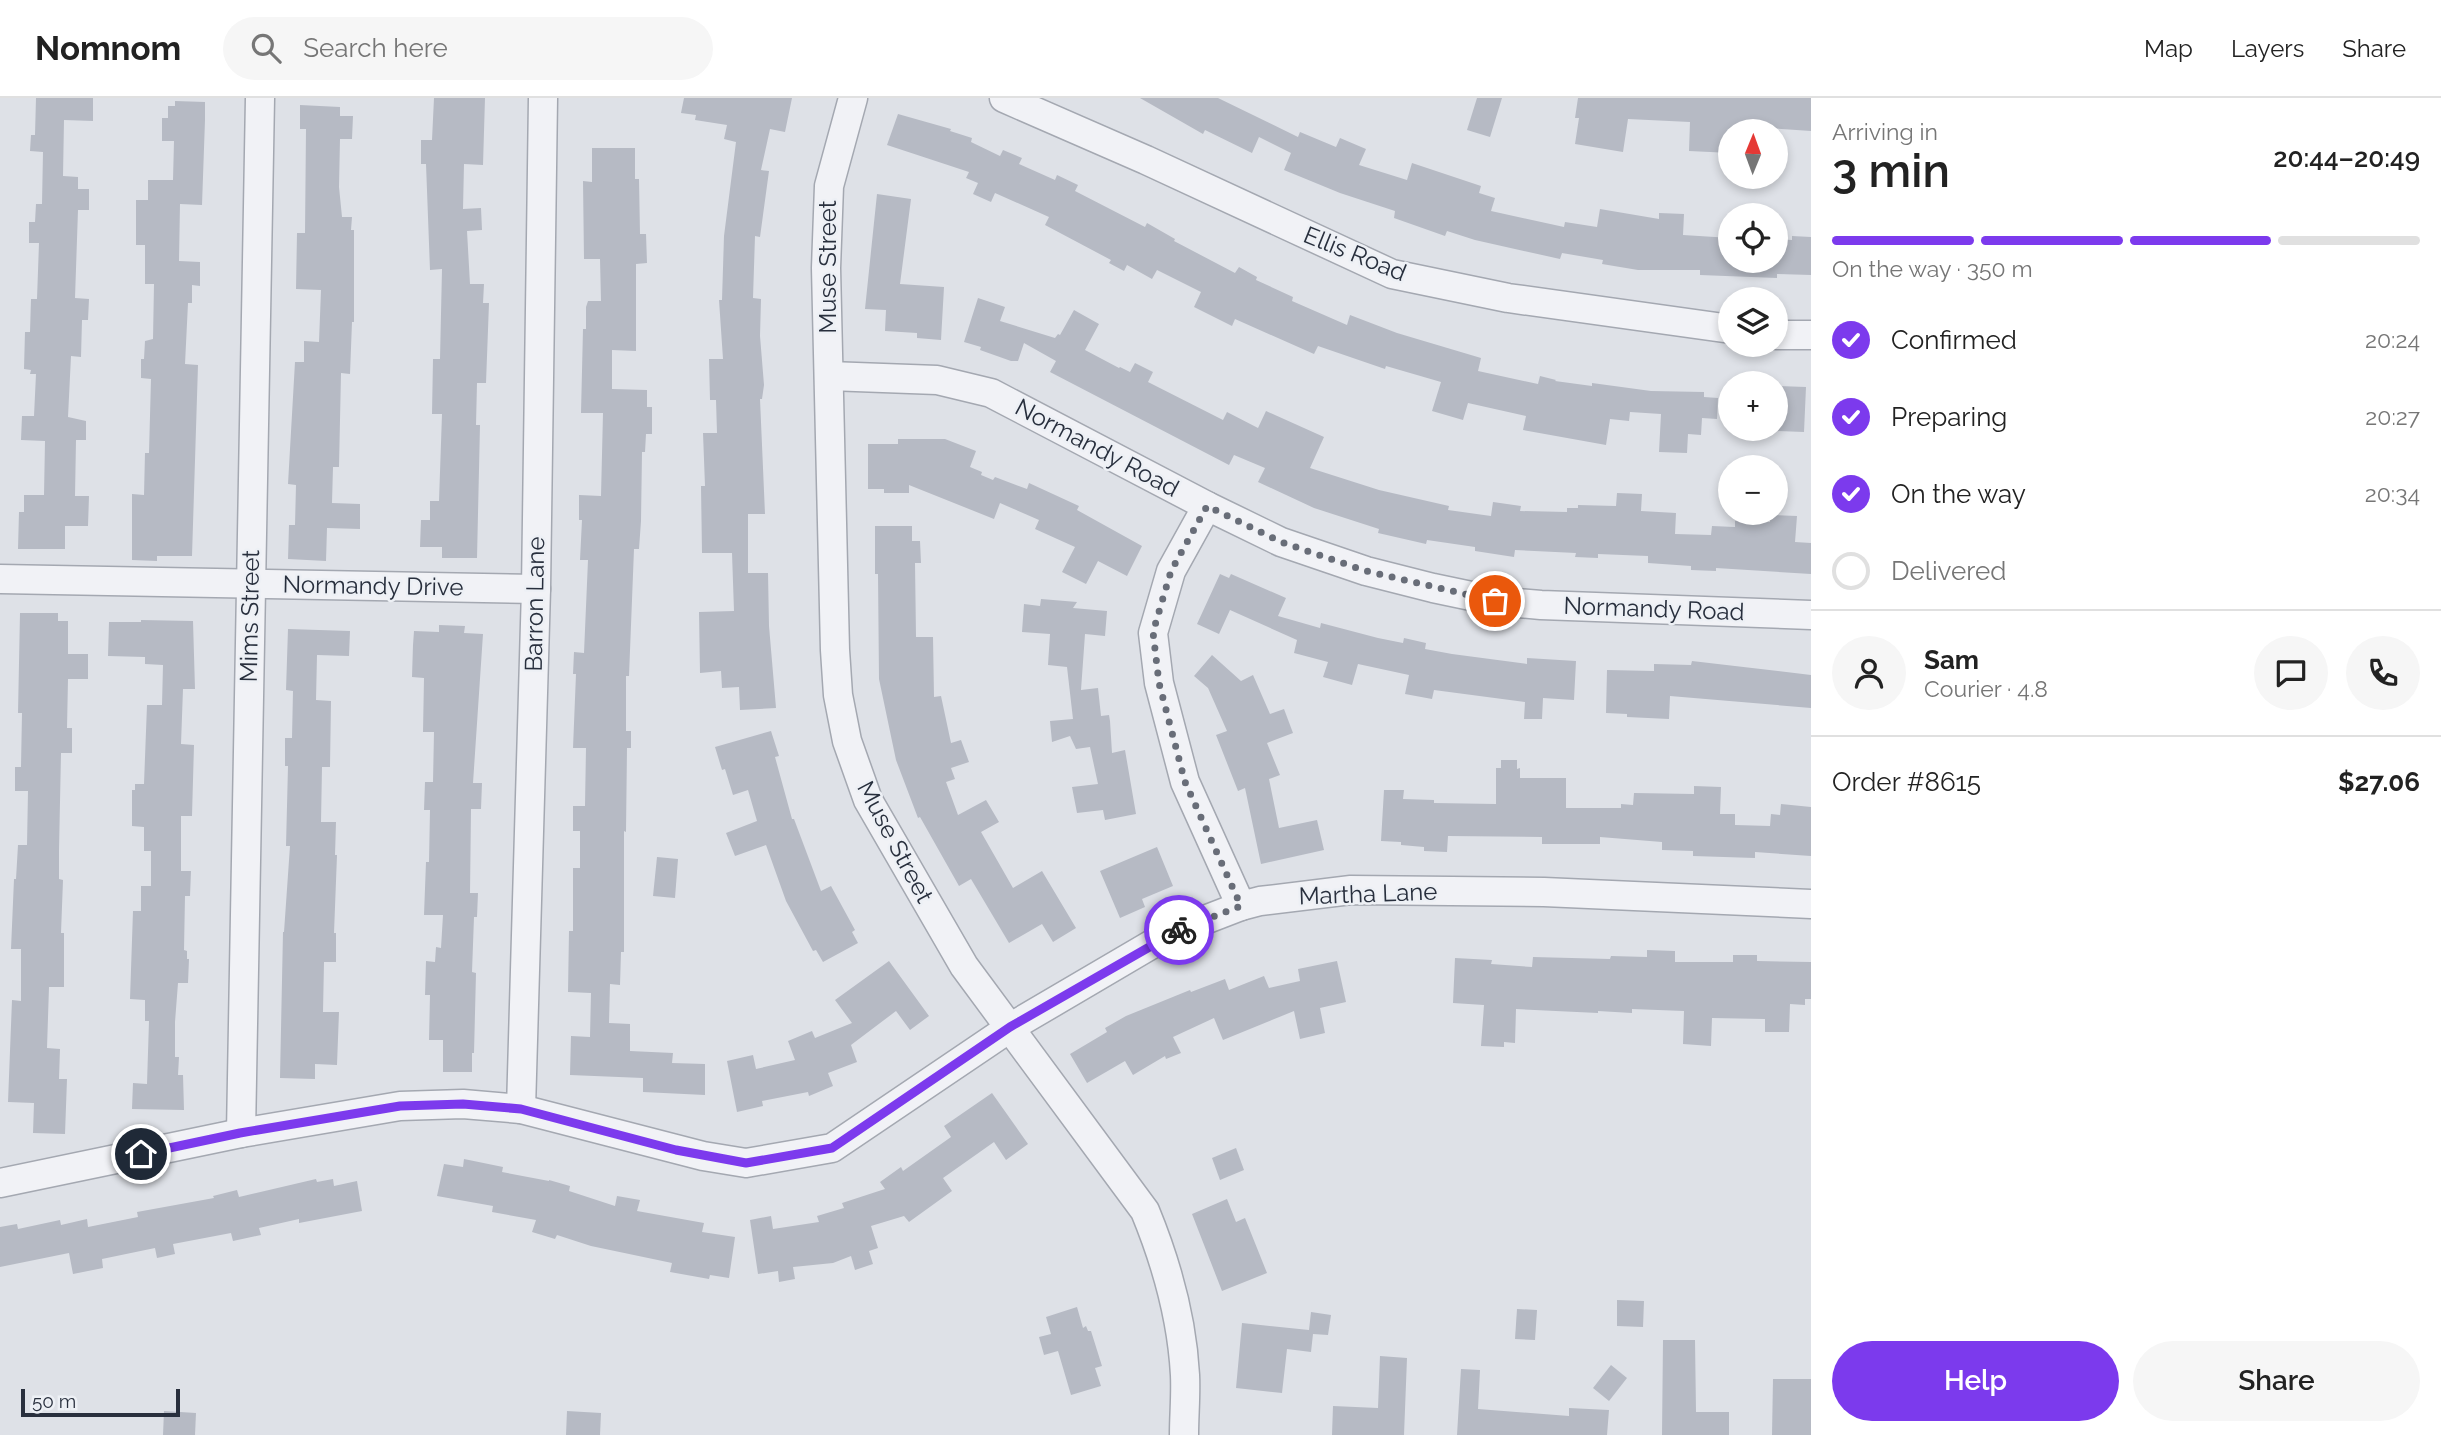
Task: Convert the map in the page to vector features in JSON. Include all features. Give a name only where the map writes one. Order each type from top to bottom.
[{"type":"street","name":"Mims Street","points":[[240,1133],[260,98]]},
{"type":"street","name":"Barron Lane","points":[[521,1109],[536,589],[543,98]]},
{"type":"street","name":"Muse Street","points":[[853,98],[829,187],[826,268],[835,650],[838,695],[847,741],[868,800],[964,966],[1145,1211],[1161,1249],[1175,1307],[1185,1374],[1184,1435]]},
{"type":"street","name":"Ellis Road","points":[[1004,98],[1146,160],[1392,274],[1507,298],[1718,327]]},
{"type":"street","points":[[1788,335],[1811,335]]},
{"type":"street","name":"Normandy Road","points":[[829,376],[937,380],[991,393],[1281,542],[1366,571],[1495,601],[1811,615]]},
{"type":"street","points":[[1207,506],[1171,571],[1153,632],[1159,683],[1185,782],[1241,906]]},
{"type":"street","name":"Normandy Drive","points":[[0,579],[536,589]]},
{"type":"street","name":"Martha Lane","points":[[0,1183],[240,1133],[400,1106],[463,1104],[521,1109],[676,1150],[746,1163],[832,1148],[1010,1027],[1171,933],[1260,901],[1351,890],[1544,892],[1811,904]]},
{"type":"building","points":[[36,98],[93,98],[93,121],[64,120],[63,176],[78,177],[78,189],[89,189],[89,210],[78,210],[75,298],[89,299],[88,320],[82,320],[81,357],[71,356],[68,417],[86,421],[86,440],[76,440],[75,496],[89,496],[88,526],[65,526],[65,549],[18,549],[19,512],[24,512],[24,495],[44,495],[45,441],[21,440],[22,416],[34,416],[36,374],[30,374],[31,370],[24,369],[25,332],[30,332],[31,299],[37,299],[39,243],[29,243],[29,222],[35,222],[36,204],[42,204],[43,152],[30,151],[31,135],[35,135]]},
{"type":"building","points":[[434,98],[485,98],[483,165],[464,164],[463,209],[481,208],[482,230],[467,231],[470,284],[484,284],[483,303],[489,303],[486,383],[477,383],[476,425],[480,425],[477,558],[442,558],[442,547],[420,547],[421,520],[430,520],[430,501],[439,501],[442,414],[432,414],[433,359],[440,359],[442,269],[430,270],[426,164],[421,164],[421,140],[432,140]]},
{"type":"building","points":[[684,98],[792,98],[785,132],[770,129],[761,170],[769,171],[760,237],[755,236],[753,298],[761,299],[760,336],[764,385],[760,399],[765,514],[748,514],[748,573],[768,573],[769,626],[776,708],[740,710],[739,687],[722,688],[721,671],[700,673],[699,612],[734,611],[732,553],[702,553],[701,486],[705,486],[703,433],[717,433],[716,400],[710,400],[709,359],[723,359],[719,300],[722,300],[724,236],[736,142],[724,139],[727,125],[695,120],[696,115],[681,113]]},
{"type":"building","points":[[1140,98],[1218,98],[1298,137],[1300,132],[1336,147],[1340,138],[1366,149],[1359,165],[1407,180],[1412,163],[1481,186],[1479,193],[1495,198],[1491,211],[1564,227],[1565,222],[1597,227],[1600,209],[1659,219],[1659,213],[1684,214],[1683,235],[1718,237],[1718,273],[1788,273],[1788,240],[1792,240],[1792,236],[1811,237],[1811,275],[1777,274],[1777,278],[1700,275],[1700,270],[1638,270],[1602,264],[1603,260],[1562,253],[1560,259],[1447,231],[1445,236],[1394,218],[1395,211],[1340,193],[1284,170],[1291,153],[1259,137],[1252,153],[1205,130],[1203,134]]},
{"type":"building","points":[[1477,98],[1502,98],[1490,137],[1467,130]]},
{"type":"building","points":[[1578,98],[1811,98],[1811,131],[1788,129],[1788,119],[1718,119],[1718,152],[1689,151],[1690,122],[1628,119],[1623,152],[1575,144],[1579,118],[1575,118]]},
{"type":"building","points":[[175,101],[205,102],[202,205],[180,204],[179,261],[200,262],[200,286],[192,285],[192,303],[188,303],[185,364],[198,365],[192,556],[157,556],[157,561],[132,560],[132,494],[144,495],[145,453],[149,453],[151,379],[141,378],[141,359],[144,359],[145,341],[153,339],[154,284],[145,284],[145,245],[136,245],[136,200],[148,200],[148,180],[173,180],[174,141],[162,141],[162,118],[168,118],[168,106],[175,106]]},
{"type":"building","points":[[300,105],[340,107],[340,116],[353,116],[352,139],[340,139],[339,187],[342,217],[352,217],[351,230],[354,230],[354,322],[350,374],[341,373],[339,467],[333,467],[332,503],[360,504],[360,529],[327,528],[326,561],[288,559],[289,525],[295,525],[296,485],[288,484],[295,362],[304,362],[304,341],[319,342],[321,290],[296,289],[297,233],[305,233],[306,129],[300,129]]},
{"type":"building","points":[[898,114],[951,129],[950,131],[972,138],[971,142],[1000,156],[1003,150],[1022,158],[1019,164],[1055,180],[1057,175],[1078,185],[1075,191],[1145,227],[1147,223],[1175,239],[1174,241],[1235,273],[1239,267],[1257,277],[1256,280],[1293,297],[1292,301],[1347,325],[1350,315],[1397,333],[1481,358],[1478,371],[1538,384],[1540,376],[1592,386],[1592,383],[1651,391],[1704,392],[1704,397],[1718,398],[1717,419],[1702,418],[1701,435],[1688,434],[1687,453],[1659,452],[1661,414],[1630,412],[1629,421],[1610,419],[1606,445],[1523,430],[1526,416],[1468,403],[1463,420],[1432,411],[1441,382],[1386,366],[1385,369],[1318,346],[1314,354],[1235,319],[1232,326],[1194,307],[1201,292],[1157,270],[1152,279],[1127,265],[1124,271],[1109,263],[1111,260],[1045,225],[1049,217],[995,193],[991,202],[973,194],[978,183],[966,178],[969,172],[887,145]]},
{"type":"building","points":[[592,148],[635,148],[635,179],[639,179],[640,234],[646,234],[647,263],[636,264],[636,351],[612,350],[612,389],[647,390],[647,407],[652,407],[652,434],[646,434],[645,452],[642,452],[639,549],[634,549],[629,676],[626,676],[626,731],[631,731],[631,748],[627,748],[626,832],[624,831],[624,952],[621,952],[620,985],[610,984],[609,1023],[630,1024],[630,1051],[673,1053],[672,1063],[705,1064],[705,1095],[643,1092],[643,1078],[570,1075],[571,1036],[590,1037],[591,993],[568,992],[569,931],[573,931],[573,868],[580,868],[580,831],[573,831],[573,806],[585,806],[586,748],[573,748],[576,674],[573,674],[574,652],[584,653],[588,560],[580,560],[582,520],[579,520],[579,495],[601,496],[603,413],[581,413],[586,307],[588,301],[601,301],[600,259],[584,259],[583,181],[592,182]]},
{"type":"building","points":[[877,194],[911,199],[900,284],[944,287],[941,340],[917,338],[917,333],[885,331],[886,310],[865,309]]},
{"type":"building","points":[[978,298],[1005,307],[1000,321],[1055,338],[1060,335],[1074,310],[1099,324],[1085,350],[1119,368],[1130,372],[1135,363],[1153,372],[1148,382],[1223,420],[1227,412],[1258,428],[1266,411],[1324,437],[1310,468],[1379,490],[1449,506],[1448,510],[1491,516],[1493,502],[1521,506],[1520,511],[1567,512],[1567,508],[1578,508],[1578,505],[1616,506],[1617,493],[1642,494],[1641,511],[1676,513],[1675,534],[1711,535],[1712,526],[1788,525],[1788,516],[1797,516],[1795,542],[1811,543],[1811,574],[1716,568],[1716,571],[1691,570],[1691,566],[1648,563],[1648,556],[1598,554],[1598,558],[1575,557],[1576,553],[1515,550],[1514,557],[1475,551],[1475,547],[1427,540],[1426,544],[1378,533],[1379,529],[1314,508],[1258,482],[1265,468],[1234,455],[1229,465],[1050,372],[1056,361],[1024,343],[1018,361],[1011,361],[964,342]]},
{"type":"building","points":[[1788,386],[1806,387],[1804,432],[1788,431]]},
{"type":"building","points":[[898,439],[945,439],[976,451],[970,467],[982,472],[981,475],[993,480],[995,477],[1027,489],[1029,483],[1079,506],[1077,510],[1142,546],[1127,576],[1098,561],[1086,584],[1062,572],[1075,547],[1035,529],[1039,520],[1000,503],[994,519],[909,485],[909,493],[884,493],[884,489],[868,489],[868,444],[898,444]]},
{"type":"building","points":[[875,526],[912,526],[912,541],[920,541],[921,563],[915,563],[916,637],[933,637],[934,697],[941,696],[951,743],[961,740],[969,762],[951,768],[955,779],[946,782],[958,815],[986,800],[999,822],[981,832],[1013,888],[1042,871],[1076,928],[1053,942],[1042,924],[1009,943],[971,879],[959,886],[920,817],[918,818],[896,760],[879,679]]},
{"type":"building","points":[[1220,574],[1229,578],[1231,574],[1286,598],[1278,616],[1320,628],[1321,623],[1403,643],[1404,638],[1426,643],[1425,649],[1527,664],[1527,658],[1576,661],[1574,700],[1543,698],[1542,719],[1524,719],[1525,702],[1434,690],[1432,699],[1405,694],[1409,675],[1358,664],[1352,685],[1323,677],[1328,662],[1294,653],[1297,640],[1230,610],[1219,634],[1197,624]]},
{"type":"building","points":[[1041,599],[1077,602],[1073,608],[1107,611],[1105,636],[1085,634],[1081,690],[1098,688],[1101,716],[1109,715],[1112,753],[1125,750],[1136,814],[1105,820],[1103,810],[1077,813],[1072,787],[1098,784],[1090,747],[1076,749],[1070,736],[1052,742],[1050,721],[1073,719],[1067,667],[1048,665],[1050,634],[1022,632],[1024,604],[1040,606]]},
{"type":"building","points":[[20,613],[58,613],[58,621],[68,621],[68,654],[88,654],[88,679],[68,679],[67,728],[72,728],[72,753],[61,753],[59,851],[59,879],[63,880],[61,933],[64,933],[64,987],[49,987],[47,1048],[60,1049],[59,1079],[67,1079],[65,1134],[33,1133],[34,1103],[8,1102],[12,1000],[21,1001],[21,949],[11,949],[14,879],[18,845],[27,845],[28,791],[15,791],[15,767],[21,767],[22,713],[18,713]]},
{"type":"building","points":[[193,621],[195,689],[183,689],[181,744],[194,745],[192,816],[181,816],[181,871],[191,871],[190,896],[185,896],[184,950],[187,951],[189,959],[188,983],[178,983],[175,1022],[175,1057],[179,1057],[178,1075],[183,1075],[184,1110],[132,1109],[133,1083],[147,1084],[149,1021],[145,1021],[145,1000],[130,999],[133,911],[141,911],[141,886],[151,886],[151,851],[144,851],[144,827],[132,826],[132,790],[135,790],[135,784],[144,784],[147,705],[162,705],[163,665],[145,664],[145,657],[108,656],[109,622]]},
{"type":"building","points":[[439,625],[465,626],[464,633],[483,634],[473,783],[482,783],[481,809],[471,809],[470,893],[478,893],[477,917],[474,917],[472,972],[476,973],[472,1072],[443,1072],[443,1040],[429,1040],[430,995],[425,995],[426,961],[435,962],[436,947],[441,948],[443,915],[424,915],[430,810],[424,810],[425,782],[433,782],[434,732],[423,732],[424,678],[412,677],[413,645],[414,631],[439,632]]},
{"type":"building","points":[[288,629],[350,631],[349,656],[317,655],[316,700],[331,701],[330,767],[322,767],[321,822],[336,822],[337,855],[334,933],[336,962],[324,962],[323,1012],[339,1012],[337,1065],[315,1064],[315,1079],[280,1078],[283,932],[290,846],[286,846],[288,766],[285,766],[285,738],[292,738],[293,691],[286,690]]},
{"type":"building","points":[[1212,655],[1241,681],[1253,675],[1270,714],[1284,709],[1293,733],[1267,743],[1280,775],[1269,779],[1279,828],[1317,820],[1324,850],[1261,864],[1245,788],[1238,791],[1216,735],[1227,731],[1208,688],[1194,676]]},
{"type":"building","points":[[1692,661],[1811,675],[1811,708],[1670,696],[1669,719],[1606,713],[1607,670],[1654,671],[1654,664],[1691,665]]},
{"type":"building","points":[[771,731],[779,756],[775,757],[792,819],[821,891],[831,886],[855,930],[852,932],[858,943],[823,962],[816,950],[813,951],[786,901],[766,845],[735,856],[726,833],[757,821],[748,790],[733,795],[715,747]]},
{"type":"building","points":[[1501,760],[1517,760],[1520,778],[1566,778],[1566,808],[1621,808],[1621,804],[1633,805],[1634,793],[1694,794],[1694,786],[1721,787],[1720,814],[1735,814],[1735,825],[1770,826],[1771,814],[1780,815],[1781,804],[1811,807],[1811,856],[1755,852],[1755,858],[1693,856],[1693,851],[1662,850],[1662,842],[1600,837],[1600,844],[1542,844],[1542,837],[1448,836],[1447,852],[1424,851],[1424,847],[1381,841],[1384,790],[1404,790],[1403,799],[1434,800],[1434,803],[1496,804],[1496,768],[1501,768]]},
{"type":"building","points":[[1157,847],[1173,886],[1142,899],[1145,907],[1120,918],[1100,871]]},
{"type":"building","points":[[657,857],[678,859],[675,898],[653,896]]},
{"type":"building","points":[[1647,950],[1675,951],[1675,962],[1733,962],[1733,955],[1757,955],[1757,961],[1811,962],[1811,999],[1805,999],[1805,1005],[1790,1004],[1789,1032],[1765,1032],[1765,1019],[1712,1018],[1711,1046],[1683,1044],[1684,1011],[1632,1009],[1632,1013],[1598,1013],[1516,1009],[1515,1043],[1504,1042],[1504,1047],[1481,1046],[1484,1005],[1453,1003],[1455,958],[1492,960],[1491,964],[1532,967],[1533,957],[1647,957]]},
{"type":"building","points":[[889,961],[929,1016],[910,1030],[896,1011],[851,1045],[857,1062],[828,1073],[833,1086],[809,1096],[808,1092],[762,1101],[763,1106],[737,1112],[727,1061],[753,1055],[756,1069],[795,1060],[788,1041],[812,1031],[815,1038],[852,1023],[835,1000]]},
{"type":"building","points":[[1337,961],[1346,1002],[1320,1008],[1325,1033],[1300,1039],[1294,1011],[1223,1040],[1214,1018],[1173,1037],[1181,1053],[1166,1059],[1165,1056],[1133,1075],[1125,1061],[1087,1083],[1070,1054],[1107,1032],[1105,1028],[1126,1016],[1190,990],[1191,992],[1225,979],[1229,990],[1264,976],[1269,988],[1300,981],[1298,969]]},
{"type":"building","points":[[992,1093],[1028,1144],[1006,1160],[994,1142],[943,1178],[952,1191],[909,1222],[904,1216],[871,1226],[878,1248],[869,1251],[873,1264],[855,1270],[851,1256],[833,1263],[793,1267],[795,1279],[779,1282],[778,1271],[758,1274],[750,1220],[771,1216],[773,1229],[819,1222],[817,1216],[844,1208],[842,1203],[885,1189],[880,1182],[901,1167],[903,1171],[951,1137],[944,1126]]},
{"type":"building","points":[[1236,1148],[1244,1170],[1220,1180],[1212,1158]]},
{"type":"building","points":[[464,1159],[503,1167],[502,1172],[570,1186],[569,1191],[615,1206],[617,1196],[640,1200],[637,1211],[704,1223],[702,1232],[735,1237],[729,1278],[710,1275],[709,1279],[670,1272],[672,1263],[591,1246],[557,1235],[555,1239],[532,1232],[536,1220],[492,1212],[493,1206],[437,1196],[444,1164],[463,1167]]},
{"type":"building","points":[[316,1179],[317,1182],[333,1179],[334,1186],[357,1181],[362,1211],[299,1223],[299,1219],[259,1228],[261,1235],[233,1241],[231,1233],[173,1244],[175,1254],[157,1258],[155,1248],[102,1259],[103,1268],[73,1274],[69,1253],[0,1267],[0,1227],[17,1224],[18,1229],[60,1220],[61,1225],[87,1219],[88,1227],[138,1217],[137,1212],[214,1198],[213,1196],[237,1190],[239,1197]]},
{"type":"building","points":[[1227,1199],[1236,1222],[1245,1218],[1267,1273],[1222,1291],[1192,1214]]},
{"type":"building","points":[[1617,1300],[1644,1301],[1643,1327],[1617,1326]]},
{"type":"building","points":[[1077,1307],[1083,1328],[1086,1326],[1088,1331],[1091,1331],[1102,1366],[1095,1368],[1101,1386],[1071,1395],[1058,1351],[1044,1355],[1039,1337],[1051,1334],[1046,1317]]},
{"type":"building","points":[[1517,1309],[1537,1310],[1535,1340],[1515,1339]]},
{"type":"building","points":[[1311,1312],[1331,1315],[1328,1335],[1313,1334],[1311,1352],[1287,1349],[1282,1393],[1236,1388],[1242,1323],[1309,1330]]},
{"type":"building","points":[[1663,1340],[1695,1340],[1696,1412],[1729,1412],[1729,1435],[1662,1435]]},
{"type":"building","points":[[1380,1356],[1407,1358],[1404,1435],[1332,1435],[1333,1406],[1378,1408]]},
{"type":"building","points":[[1611,1365],[1627,1378],[1609,1401],[1593,1388]]},
{"type":"building","points":[[1461,1369],[1480,1370],[1478,1409],[1569,1416],[1569,1408],[1609,1410],[1607,1435],[1457,1435]]},
{"type":"building","points":[[1773,1379],[1811,1379],[1811,1435],[1772,1435]]},
{"type":"building","points":[[164,1411],[196,1413],[195,1435],[163,1435]]},
{"type":"building","points":[[567,1411],[601,1413],[600,1435],[566,1435]]},
{"type":"way so far","points":[[1179,930],[1241,906],[1185,782],[1159,683],[1153,632],[1171,571],[1207,506],[1281,542],[1366,571],[1495,601]]},
{"type":"route","points":[[141,1154],[240,1133],[400,1106],[463,1104],[521,1109],[676,1150],[746,1163],[832,1148],[1010,1027],[1179,930]]}]
